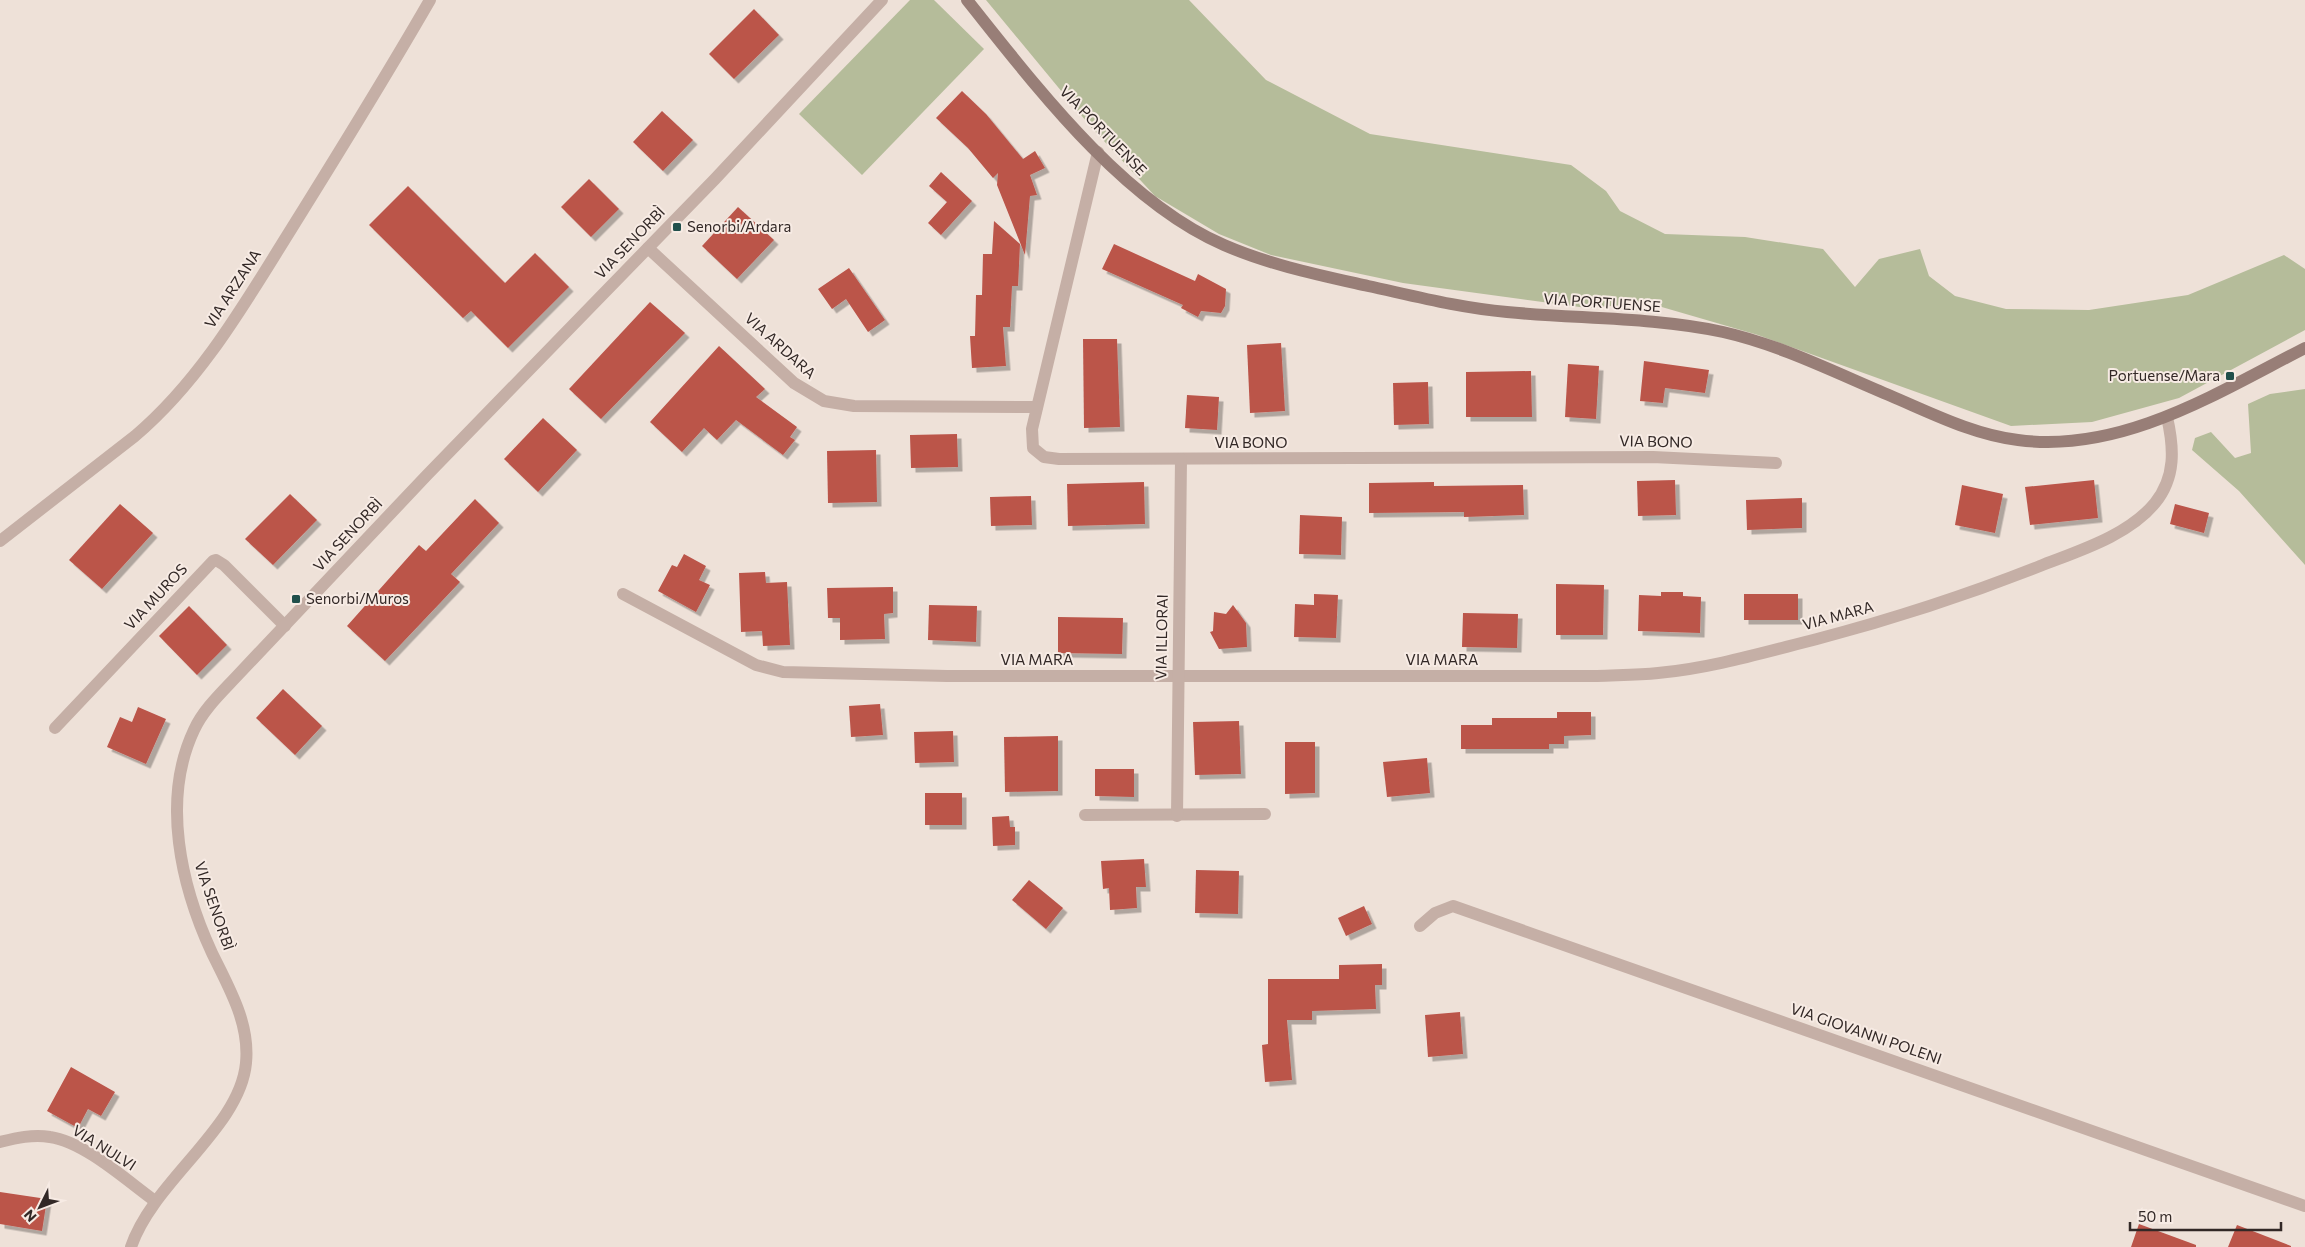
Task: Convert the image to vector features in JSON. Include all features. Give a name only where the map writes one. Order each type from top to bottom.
[{"type":"main road","name":"VIA PORTUENSE","points":[[966,0],[1027,75],[1098,152],[1136,189],[1192,229],[1248,254],[1302,271],[1474,308],[1627,319],[1724,333],[1781,350],[1973,429],[2020,441],[2051,442],[2099,436],[2167,417],[2305,348]]},
{"type":"street","name":"VIA ARZANA","points":[[0,541],[139,433],[167,406],[193,376],[252,292],[374,96],[430,0]]},
{"type":"street","name":"VIA SENORBÌ","points":[[131,1247],[140,1224],[155,1201],[226,1114],[238,1094],[246,1063],[246,1039],[240,1013],[204,933],[183,871],[178,807],[184,756],[195,728],[208,708],[427,475],[648,248],[882,0]]},
{"type":"street","name":"VIA BONO","points":[[1098,152],[1037,407],[1031,440],[1035,451],[1044,457],[1059,459],[1653,457],[1776,463]]},
{"type":"street","name":"VIA ARDARA","points":[[648,248],[794,382],[824,400],[854,406],[1037,407]]},
{"type":"street","name":"VIA MARA","points":[[623,594],[749,661],[783,672],[947,676],[1628,675],[1694,668],[1781,648],[1891,619],[2004,580],[2077,551],[2136,521],[2156,502],[2170,476],[2172,450],[2167,417]]},
{"type":"street","name":"VIA ILLORAI","points":[[1177,816],[1181,459]]},
{"type":"street","name":"VIA MUROS","points":[[56,728],[213,561],[216,560],[224,565],[285,626]]},
{"type":"street","points":[[1085,815],[1177,816],[1265,814]]},
{"type":"street","name":"VIA GIOVANNI POLENI","points":[[1420,926],[1435,913],[1453,906],[2305,1206]]},
{"type":"street","name":"VIA NULVI","points":[[0,1142],[37,1136],[61,1140],[99,1161],[155,1201]]},
{"type":"green space","points":[[910,0],[934,0],[984,49],[862,175],[799,114]]},
{"type":"green space","points":[[986,0],[1189,0],[1266,80],[1370,134],[1571,165],[1606,191],[1620,211],[1665,234],[1745,237],[1823,249],[1855,287],[1879,259],[1920,249],[1929,276],[1955,296],[2006,309],[2089,310],[2188,295],[2284,255],[2305,269],[2305,330],[2179,398],[2092,422],[2011,426],[1758,335],[1648,303],[1587,308],[1403,283],[1271,255],[1219,234],[1155,196],[1091,127]]},
{"type":"green space","points":[[2305,389],[2305,565],[2239,491],[2192,450],[2195,438],[2211,432],[2235,458],[2251,453],[2248,404],[2270,394]]},
{"type":"building","points":[[754,9],[779,35],[734,79],[709,54]]},
{"type":"building","points":[[962,91],[986,114],[1023,159],[1035,151],[1045,168],[1030,175],[1037,195],[1030,196],[1025,255],[997,185],[998,173],[993,178],[968,148],[936,118]]},
{"type":"building","points":[[662,111],[693,140],[663,171],[633,142]]},
{"type":"building","points":[[941,172],[972,201],[941,235],[928,223],[947,202],[929,186]]},
{"type":"building","points":[[589,179],[619,209],[591,237],[561,207]]},
{"type":"building","points":[[408,186],[505,283],[535,253],[569,287],[508,348],[471,311],[463,318],[369,225]]},
{"type":"building","points":[[738,207],[774,240],[737,279],[702,246]]},
{"type":"building","points":[[994,221],[1020,244],[1018,286],[1012,286],[1010,327],[1003,327],[1006,366],[972,368],[970,336],[975,336],[976,295],[982,295],[983,254],[992,254]]},
{"type":"building","points":[[1114,244],[1195,281],[1198,274],[1226,289],[1225,306],[1221,313],[1201,311],[1198,317],[1181,308],[1183,305],[1102,269]]},
{"type":"building","points":[[849,268],[885,320],[868,332],[846,299],[832,309],[818,289]]},
{"type":"building","points":[[650,302],[685,333],[601,419],[569,389]]},
{"type":"building","points":[[1083,339],[1117,339],[1120,427],[1084,428]]},
{"type":"building","points":[[1281,343],[1285,411],[1250,413],[1247,345]]},
{"type":"building","points":[[719,346],[765,389],[756,397],[797,427],[790,437],[795,440],[783,455],[736,420],[717,440],[704,428],[682,452],[650,422]]},
{"type":"building","points":[[1644,361],[1709,370],[1705,393],[1665,388],[1663,403],[1640,401]]},
{"type":"building","points":[[1568,364],[1599,366],[1596,419],[1565,417]]},
{"type":"building","points":[[1531,371],[1532,417],[1466,417],[1466,372]]},
{"type":"building","points":[[1428,382],[1429,424],[1394,425],[1393,383]]},
{"type":"building","points":[[1187,395],[1219,397],[1217,430],[1185,428]]},
{"type":"building","points":[[543,418],[577,450],[538,492],[504,459]]},
{"type":"building","points":[[957,434],[958,467],[911,468],[910,435]]},
{"type":"building","points":[[876,450],[877,502],[828,503],[827,451]]},
{"type":"building","points":[[1675,480],[1676,515],[1638,516],[1637,481]]},
{"type":"building","points":[[2094,480],[2098,518],[2030,525],[2025,487]]},
{"type":"building","points":[[1144,482],[1145,524],[1068,526],[1067,484]]},
{"type":"building","points":[[1434,482],[1434,486],[1523,485],[1524,515],[1464,517],[1464,512],[1369,513],[1369,483]]},
{"type":"building","points":[[1962,485],[2003,494],[1995,533],[1955,525]]},
{"type":"building","points":[[290,494],[317,520],[273,565],[245,539]]},
{"type":"building","points":[[1031,496],[1032,525],[991,526],[990,497]]},
{"type":"building","points":[[1802,498],[1802,528],[1747,530],[1746,500]]},
{"type":"building","points":[[475,499],[499,523],[451,574],[460,582],[385,661],[347,626],[419,545],[426,551]]},
{"type":"building","points":[[120,504],[153,533],[102,589],[69,560]]},
{"type":"building","points":[[2175,504],[2209,513],[2204,533],[2170,524]]},
{"type":"building","points":[[1300,515],[1342,517],[1341,555],[1299,554]]},
{"type":"building","points":[[684,554],[706,566],[699,580],[710,585],[696,612],[658,591],[672,565],[677,567]]},
{"type":"building","points":[[765,572],[766,583],[787,582],[790,645],[763,646],[762,631],[741,632],[739,573]]},
{"type":"building","points":[[1556,584],[1604,585],[1603,635],[1556,635]]},
{"type":"building","points":[[893,587],[893,613],[884,614],[885,639],[840,640],[840,618],[828,618],[827,588]]},
{"type":"building","points":[[1661,592],[1683,592],[1683,596],[1701,597],[1700,633],[1638,631],[1639,595],[1661,596]]},
{"type":"building","points":[[1314,594],[1338,595],[1336,638],[1294,637],[1295,604],[1314,605]]},
{"type":"building","points":[[1744,594],[1798,594],[1798,620],[1744,620]]},
{"type":"building","points":[[929,605],[977,606],[976,642],[928,640]]},
{"type":"building","points":[[1233,605],[1246,623],[1247,647],[1219,649],[1210,632],[1213,631],[1214,612],[1226,614]]},
{"type":"building","points":[[189,606],[227,645],[197,675],[159,636]]},
{"type":"building","points":[[1463,613],[1518,614],[1517,648],[1462,647]]},
{"type":"building","points":[[1058,617],[1123,618],[1122,654],[1058,653]]},
{"type":"building","points":[[283,689],[322,726],[295,755],[256,718]]},
{"type":"building","points":[[880,704],[883,735],[851,737],[849,706]]},
{"type":"building","points":[[138,707],[166,719],[146,764],[107,747],[120,717],[132,722]]},
{"type":"building","points":[[1557,712],[1591,712],[1591,735],[1564,736],[1564,744],[1549,744],[1549,749],[1461,749],[1461,725],[1492,725],[1492,718],[1557,718]]},
{"type":"building","points":[[1239,721],[1241,774],[1195,775],[1193,722]]},
{"type":"building","points":[[953,731],[954,762],[915,763],[914,732]]},
{"type":"building","points":[[1058,736],[1058,791],[1005,792],[1004,737]]},
{"type":"building","points":[[1285,742],[1315,742],[1315,793],[1285,794]]},
{"type":"building","points":[[1427,758],[1430,793],[1387,797],[1383,762]]},
{"type":"building","points":[[1095,769],[1134,769],[1134,797],[1095,796]]},
{"type":"building","points":[[925,793],[962,793],[962,825],[925,825]]},
{"type":"building","points":[[1009,816],[1010,827],[1015,827],[1015,845],[993,846],[992,817]]},
{"type":"building","points":[[1144,859],[1146,887],[1136,887],[1137,908],[1110,910],[1109,888],[1103,889],[1101,861]]},
{"type":"building","points":[[1196,870],[1239,871],[1238,914],[1195,913]]},
{"type":"building","points":[[1029,880],[1063,908],[1046,929],[1012,900]]},
{"type":"building","points":[[1364,906],[1372,924],[1346,936],[1338,918]]},
{"type":"building","points":[[1382,964],[1382,985],[1375,985],[1376,1009],[1312,1011],[1312,1020],[1287,1020],[1292,1080],[1265,1082],[1262,1045],[1268,1044],[1268,979],[1339,979],[1339,965]]},
{"type":"building","points":[[1460,1012],[1463,1054],[1428,1057],[1425,1015]]},
{"type":"building","points":[[71,1067],[115,1092],[101,1116],[88,1109],[78,1128],[47,1111]]},
{"type":"building","points":[[0,1192],[47,1199],[42,1231],[0,1224]]},
{"type":"building","points":[[2139,1224],[2196,1245],[2196,1247],[2131,1247]]},
{"type":"building","points":[[2237,1225],[2291,1246],[2291,1247],[2228,1247]]},
{"type":"place","name":"Senorbi/Ardara","points":[[677,227]]},
{"type":"place","name":"Portuense/Mara","points":[[2230,376]]},
{"type":"place","name":"Senorbi/Muros","points":[[296,599]]}]
